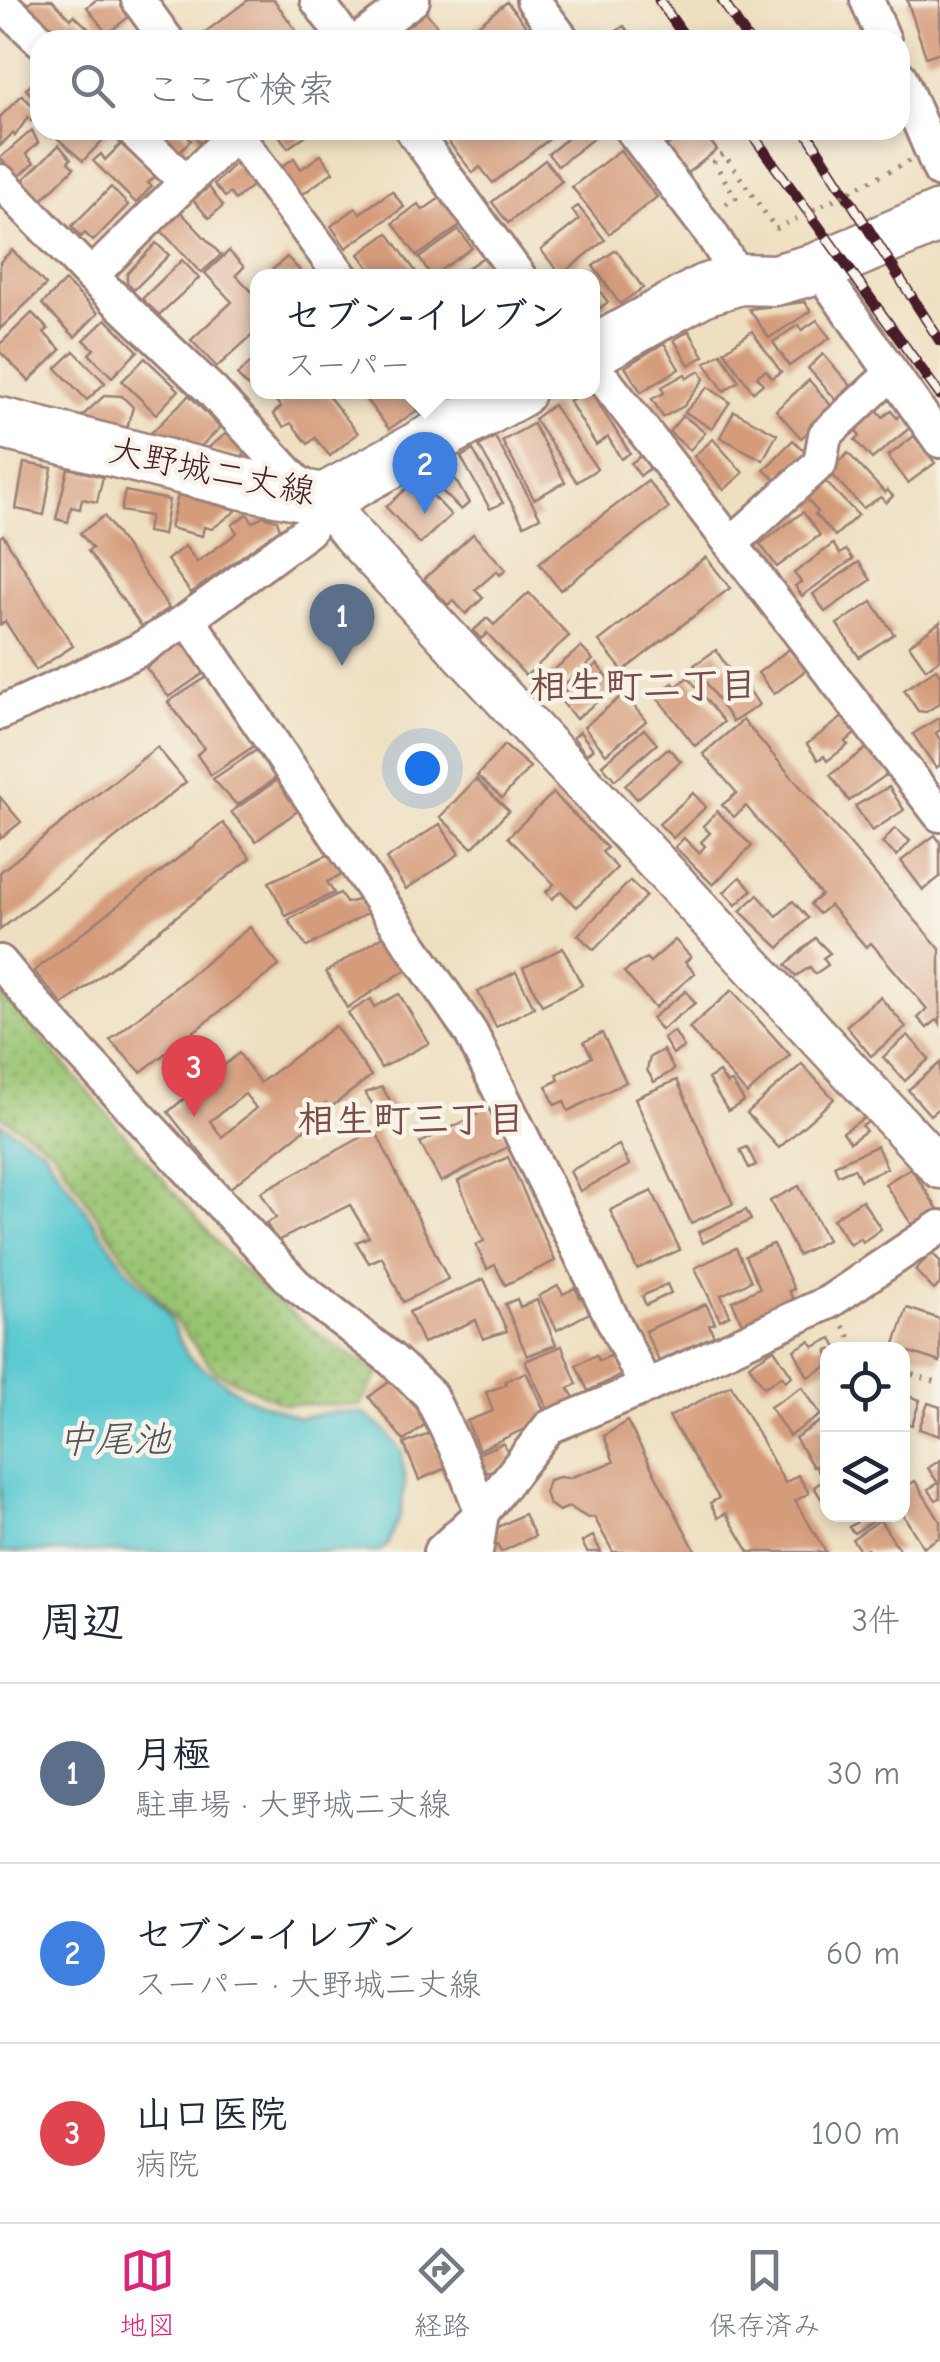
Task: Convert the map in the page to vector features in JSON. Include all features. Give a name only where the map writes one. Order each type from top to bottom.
[{"type":"main road","points":[[600,348],[704,290],[740,280],[775,280],[818,268],[940,216]]},
{"type":"main road","name":"大野城二丈線","points":[[0,423],[244,484],[324,499],[440,409],[486,399]]},
{"type":"street","points":[[138,0],[160,30]]},
{"type":"street","points":[[317,0],[339,30]]},
{"type":"street","points":[[373,30],[414,0]]},
{"type":"street","points":[[533,0],[556,30]]},
{"type":"street","points":[[867,0],[880,30]]},
{"type":"street","points":[[0,2],[30,30]]},
{"type":"street","points":[[910,109],[928,164]]},
{"type":"street","points":[[142,140],[185,181]]},
{"type":"street","points":[[91,276],[227,140]]},
{"type":"street","points":[[243,140],[337,269]]},
{"type":"street","points":[[419,140],[514,269]]},
{"type":"street","points":[[640,140],[710,232],[740,280]]},
{"type":"street","points":[[0,181],[91,276],[212,391],[296,481],[324,499],[355,538],[940,1168]]},
{"type":"street","points":[[818,268],[940,440]]},
{"type":"street","points":[[731,544],[820,463],[825,435],[892,372]]},
{"type":"street","points":[[600,377],[940,815]]},
{"type":"street","points":[[0,713],[138,652],[188,619],[308,530],[324,499]]},
{"type":"street","points":[[188,619],[470,1033],[646,1387]]},
{"type":"street","points":[[0,962],[295,1284],[390,1358],[430,1395],[482,1514],[476,1552]]},
{"type":"street","points":[[440,1552],[482,1514],[549,1427],[646,1387],[829,1302],[940,1226]]},
{"type":"path","points":[[717,194],[725,205],[736,198],[714,162],[724,154],[776,229],[928,164]]},
{"type":"path","points":[[910,1373],[940,1384]]},
{"type":"green space","points":[[0,989],[231,1259],[302,1321],[380,1372],[360,1405],[283,1404],[215,1371],[124,1256],[52,1149],[0,1115]]},
{"type":"water","name":"中尾池","points":[[0,1123],[43,1149],[126,1268],[165,1310],[188,1357],[245,1397],[299,1418],[332,1412],[363,1413],[385,1430],[402,1452],[405,1484],[400,1516],[387,1545],[379,1552],[0,1552]]},
{"type":"building","points":[[32,0],[52,0],[71,19],[74,15],[90,30],[49,30],[26,6]]},
{"type":"building","points":[[96,0],[119,0],[131,15],[112,30],[104,30],[87,7]]},
{"type":"building","points":[[248,0],[274,0],[296,30],[208,30]]},
{"type":"building","points":[[907,0],[940,0],[940,52],[926,57]]},
{"type":"building","points":[[507,2],[529,30],[472,30]]},
{"type":"building","points":[[426,12],[440,30],[403,30]]},
{"type":"building","points":[[22,95],[30,103],[30,120],[28,117],[15,136],[13,133],[0,146],[0,117]]},
{"type":"building","points":[[30,132],[30,140],[38,143],[26,154],[34,163],[18,177],[0,158]]},
{"type":"building","points":[[59,140],[103,140],[83,161]]},
{"type":"building","points":[[162,140],[191,140],[177,154]]},
{"type":"building","points":[[282,140],[299,140],[288,148]]},
{"type":"building","points":[[447,140],[548,140],[493,183],[480,167],[473,173]]},
{"type":"building","points":[[566,140],[591,140],[558,166],[548,154]]},
{"type":"building","points":[[674,140],[710,140],[717,150],[686,174],[665,147]]},
{"type":"building","points":[[122,143],[155,177],[136,203],[93,161],[101,154],[105,160]]},
{"type":"building","points":[[59,145],[74,168],[42,200],[23,180]]},
{"type":"building","points":[[620,150],[657,197],[609,234],[572,187]]},
{"type":"building","points":[[321,155],[333,172],[296,199],[276,171],[294,158],[301,169]]},
{"type":"building","points":[[545,160],[562,181],[508,223],[492,202]]},
{"type":"building","points":[[233,165],[242,165],[253,185],[235,200],[230,193],[225,197],[214,184]]},
{"type":"building","points":[[111,187],[128,205],[93,241],[85,233],[81,237],[72,226]]},
{"type":"building","points":[[209,187],[223,206],[209,218],[193,200]]},
{"type":"building","points":[[392,191],[404,207],[346,248],[331,226],[356,208],[360,213]]},
{"type":"building","points":[[443,196],[463,224],[417,256],[393,223],[418,204],[423,210]]},
{"type":"building","points":[[578,206],[605,240],[569,269],[556,269],[541,250],[579,220],[572,210]]},
{"type":"building","points":[[177,208],[221,255],[201,273],[157,226]]},
{"type":"building","points":[[459,230],[472,248],[442,269],[427,269],[419,258]]},
{"type":"building","points":[[388,233],[414,269],[370,269],[359,254]]},
{"type":"building","points":[[156,243],[169,255],[134,290],[127,282],[127,274]]},
{"type":"building","points":[[12,250],[46,285],[0,329],[0,262]]},
{"type":"building","points":[[616,250],[643,288],[620,304],[600,276],[600,269],[593,266]]},
{"type":"building","points":[[229,251],[244,267],[236,275],[250,290],[250,337],[217,367],[191,340],[232,302],[205,273]]},
{"type":"building","points":[[485,256],[494,269],[466,269]]},
{"type":"building","points":[[287,257],[298,269],[273,269]]},
{"type":"building","points":[[182,260],[199,278],[159,315],[142,299]]},
{"type":"building","points":[[65,281],[98,313],[75,337],[42,304]]},
{"type":"building","points":[[600,292],[608,302],[600,308]]},
{"type":"building","points":[[805,302],[811,311],[769,338],[749,309]]},
{"type":"building","points":[[32,313],[61,350],[29,381],[0,352],[0,344]]},
{"type":"building","points":[[106,319],[138,351],[112,377],[89,354],[94,349],[84,340]]},
{"type":"building","points":[[817,320],[830,338],[789,366],[773,342],[798,325],[802,330]]},
{"type":"building","points":[[689,331],[704,356],[689,365],[674,340]]},
{"type":"building","points":[[752,331],[781,372],[772,378],[766,370],[757,376],[763,384],[753,392],[724,351]]},
{"type":"building","points":[[664,343],[679,369],[641,392],[625,367]]},
{"type":"building","points":[[74,351],[105,383],[87,400],[56,368]]},
{"type":"building","points":[[721,353],[739,381],[724,391],[705,363]]},
{"type":"building","points":[[823,354],[851,386],[836,400],[808,368]]},
{"type":"building","points":[[145,358],[179,390],[156,414],[122,381]]},
{"type":"building","points":[[250,363],[250,389],[237,375]]},
{"type":"building","points":[[700,371],[704,379],[684,406],[663,417],[652,399],[664,393],[662,387],[685,374],[687,378]]},
{"type":"building","points":[[809,380],[834,409],[801,438],[776,410]]},
{"type":"building","points":[[708,387],[730,402],[712,429],[685,412]]},
{"type":"building","points":[[105,395],[122,396],[133,407],[127,428],[81,417]]},
{"type":"building","points":[[189,395],[220,428],[200,447],[150,434]]},
{"type":"building","points":[[274,399],[331,399],[358,433],[330,456],[315,438],[308,444],[291,423],[284,427],[273,414],[281,407]]},
{"type":"building","points":[[365,399],[414,399],[421,408],[389,429]]},
{"type":"building","points":[[595,399],[630,453],[621,459],[608,437],[596,445],[569,401]]},
{"type":"building","points":[[553,405],[597,469],[577,482],[534,419]]},
{"type":"building","points":[[875,407],[883,417],[891,411],[897,418],[901,413],[912,426],[872,459],[855,440],[860,436],[852,426]]},
{"type":"building","points":[[734,411],[777,434],[763,460],[720,437]]},
{"type":"building","points":[[683,415],[705,433],[690,450],[669,432]]},
{"type":"building","points":[[533,424],[565,482],[534,499],[502,441]]},
{"type":"building","points":[[228,432],[247,451],[241,457],[207,449]]},
{"type":"building","points":[[914,436],[935,463],[908,483],[888,456]]},
{"type":"building","points":[[495,437],[540,517],[524,525],[479,446]]},
{"type":"building","points":[[713,439],[743,473],[724,490],[694,456]]},
{"type":"building","points":[[793,440],[808,455],[789,475],[784,471],[776,480],[764,470]]},
{"type":"building","points":[[473,450],[503,503],[490,509],[461,457]]},
{"type":"building","points":[[848,453],[885,493],[887,490],[893,496],[886,503],[881,497],[863,508],[829,471]]},
{"type":"building","points":[[641,456],[650,468],[640,476],[631,463]]},
{"type":"building","points":[[24,463],[52,468],[44,515],[16,509]]},
{"type":"building","points":[[446,464],[469,503],[461,510],[426,475]]},
{"type":"building","points":[[68,468],[103,477],[97,502],[82,499],[80,509],[71,507],[68,522],[56,519]]},
{"type":"building","points":[[821,477],[858,515],[835,536],[806,498],[813,492],[809,488]]},
{"type":"building","points":[[417,479],[451,515],[420,544],[386,507]]},
{"type":"building","points":[[648,481],[669,508],[560,590],[539,563]]},
{"type":"building","points":[[125,491],[169,500],[163,535],[147,532],[150,516],[121,511]]},
{"type":"building","points":[[178,495],[237,510],[212,529],[204,527],[202,536],[170,528]]},
{"type":"building","points":[[803,512],[820,535],[777,567],[760,544]]},
{"type":"building","points":[[247,514],[253,522],[263,516],[277,520],[280,529],[191,593],[167,560],[185,546],[197,562],[237,533],[232,525]]},
{"type":"building","points":[[104,516],[169,608],[142,627],[88,551],[92,548],[80,533]]},
{"type":"building","points":[[473,534],[506,570],[500,575],[497,571],[475,590],[483,598],[466,614],[453,600],[448,605],[424,579]]},
{"type":"building","points":[[3,535],[73,646],[36,670],[5,621],[0,625]]},
{"type":"building","points":[[833,544],[840,554],[846,550],[853,559],[802,596],[795,586],[801,582],[794,573]]},
{"type":"building","points":[[706,557],[730,588],[623,671],[599,641]]},
{"type":"building","points":[[859,562],[871,580],[825,612],[813,594]]},
{"type":"building","points":[[529,593],[569,636],[526,676],[487,633],[481,639],[473,631],[487,618],[494,625]]},
{"type":"building","points":[[872,602],[894,634],[859,657],[837,624]]},
{"type":"building","points":[[940,622],[940,659],[926,669],[909,645]]},
{"type":"building","points":[[187,636],[207,671],[169,697],[146,668]]},
{"type":"building","points":[[581,647],[593,660],[542,703],[531,689]]},
{"type":"building","points":[[789,649],[806,670],[774,694],[758,673]]},
{"type":"building","points":[[716,650],[733,676],[738,673],[759,705],[733,722],[694,665]]},
{"type":"building","points":[[597,664],[615,687],[576,719],[558,697]]},
{"type":"building","points":[[936,669],[940,675],[940,703],[926,712],[918,711],[904,690]]},
{"type":"building","points":[[207,677],[257,744],[211,775],[197,755],[204,748],[168,702]]},
{"type":"building","points":[[688,677],[724,722],[695,746],[656,696]]},
{"type":"building","points":[[624,694],[646,721],[606,754],[584,727]]},
{"type":"building","points":[[843,717],[856,733],[845,742],[848,745],[827,761],[824,756],[818,760],[807,744]]},
{"type":"building","points":[[940,717],[940,730],[936,733],[940,740],[940,765],[936,768],[913,734]]},
{"type":"building","points":[[743,720],[940,949],[940,1024],[937,1020],[927,1028],[918,1018],[927,1009],[871,943],[866,947],[830,905],[819,914],[810,904],[821,895],[746,806],[734,817],[722,805],[737,793],[703,754]]},
{"type":"building","points":[[644,729],[657,744],[615,780],[602,765]]},
{"type":"building","points":[[580,732],[593,749],[586,754],[573,737]]},
{"type":"building","points":[[504,745],[530,767],[502,798],[477,776]]},
{"type":"building","points":[[870,746],[889,773],[849,801],[830,775]]},
{"type":"building","points":[[157,747],[186,782],[0,930],[0,872]]},
{"type":"building","points":[[668,748],[681,761],[637,799],[625,785]]},
{"type":"building","points":[[258,749],[279,776],[237,805],[213,779]]},
{"type":"building","points":[[280,778],[303,807],[256,841],[231,812]]},
{"type":"building","points":[[476,779],[509,811],[472,848],[440,817]]},
{"type":"building","points":[[889,787],[904,810],[872,831],[855,806]]},
{"type":"building","points":[[553,793],[607,848],[602,852],[617,868],[577,907],[561,891],[552,899],[546,892],[554,884],[508,837]]},
{"type":"building","points":[[693,793],[706,807],[673,838],[659,824]]},
{"type":"building","points":[[0,797],[21,822],[0,839]]},
{"type":"building","points":[[717,811],[752,846],[713,885],[675,847],[684,838],[699,853],[705,846],[701,842],[710,833],[703,826]]},
{"type":"building","points":[[223,823],[251,858],[63,1005],[34,971]]},
{"type":"building","points":[[440,824],[459,854],[406,889],[386,859]]},
{"type":"building","points":[[895,828],[910,841],[897,856],[882,843]]},
{"type":"building","points":[[935,835],[940,842],[940,877],[923,890],[901,861]]},
{"type":"building","points":[[332,853],[343,874],[327,882],[334,893],[286,916],[269,882]]},
{"type":"building","points":[[740,877],[752,890],[736,905],[724,892]]},
{"type":"building","points":[[630,881],[646,896],[594,950],[578,935]]},
{"type":"building","points":[[340,893],[346,903],[358,900],[369,912],[307,947],[288,920]]},
{"type":"building","points":[[758,895],[777,916],[793,901],[808,918],[779,948],[740,911]]},
{"type":"building","points":[[250,927],[279,966],[141,1072],[110,1040]]},
{"type":"building","points":[[390,932],[410,967],[347,1008],[326,972]]},
{"type":"building","points":[[815,938],[830,953],[823,958],[828,965],[815,974],[810,967],[796,976],[786,965]]},
{"type":"building","points":[[675,940],[691,957],[685,962],[695,973],[655,1008],[624,972],[646,958],[650,962]]},
{"type":"building","points":[[563,948],[582,985],[542,1005],[523,968]]},
{"type":"building","points":[[516,972],[534,1007],[496,1027],[478,992]]},
{"type":"building","points":[[732,990],[790,1055],[747,1094],[689,1028]]},
{"type":"building","points":[[686,991],[695,1003],[661,1030],[652,1018]]},
{"type":"building","points":[[399,994],[429,1043],[381,1068],[348,1013],[371,999],[374,1007]]},
{"type":"building","points":[[880,997],[906,1027],[871,1056],[846,1026]]},
{"type":"building","points":[[335,1026],[371,1076],[330,1108],[326,1103],[303,1117],[310,1125],[229,1189],[168,1112],[239,1053],[260,1083]],"holes":[[[245,1094],[256,1108],[222,1137],[210,1121]]]},
{"type":"building","points":[[674,1031],[684,1047],[673,1054],[663,1038]]},
{"type":"building","points":[[602,1033],[626,1082],[568,1111],[564,1101],[555,1105],[546,1086],[559,1080],[557,1074],[592,1057],[584,1042]]},
{"type":"building","points":[[908,1035],[929,1059],[905,1081],[883,1057]]},
{"type":"building","points":[[663,1050],[674,1070],[654,1082],[647,1070],[650,1057]]},
{"type":"building","points":[[940,1063],[940,1107],[930,1115],[908,1090]]},
{"type":"building","points":[[802,1064],[834,1099],[779,1148],[747,1113]]},
{"type":"building","points":[[719,1072],[727,1084],[732,1082],[744,1101],[728,1111],[708,1079]]},
{"type":"building","points":[[677,1080],[733,1204],[691,1223],[635,1098]]},
{"type":"building","points":[[382,1087],[397,1112],[383,1120],[365,1093]]},
{"type":"building","points":[[486,1102],[511,1145],[441,1182],[420,1143],[477,1115],[475,1107]]},
{"type":"building","points":[[867,1116],[870,1121],[862,1126],[866,1131],[850,1142],[843,1132]]},
{"type":"building","points":[[375,1130],[448,1279],[403,1302],[382,1257],[369,1263],[356,1242],[369,1237],[350,1205],[277,1241],[266,1223],[276,1218],[261,1192]]},
{"type":"building","points":[[619,1145],[629,1165],[580,1191],[570,1171]]},
{"type":"building","points":[[877,1146],[887,1168],[860,1180],[854,1168],[838,1175],[834,1165]]},
{"type":"building","points":[[747,1147],[756,1165],[749,1168],[740,1150]]},
{"type":"building","points":[[508,1157],[555,1261],[505,1285],[495,1265],[487,1269],[476,1245],[484,1241],[458,1181]]},
{"type":"building","points":[[911,1168],[939,1211],[914,1228],[885,1184]]},
{"type":"building","points":[[799,1186],[827,1240],[798,1255],[770,1201]]},
{"type":"building","points":[[652,1191],[680,1250],[637,1269],[610,1210]]},
{"type":"building","points":[[862,1200],[881,1229],[863,1242],[860,1238],[850,1245],[833,1219]]},
{"type":"building","points":[[746,1210],[751,1220],[703,1243],[698,1232]]},
{"type":"building","points":[[773,1244],[794,1289],[789,1291],[794,1301],[743,1325],[732,1301],[760,1288],[745,1256]]},
{"type":"building","points":[[736,1248],[751,1281],[721,1295],[730,1315],[720,1320],[695,1268]]},
{"type":"building","points":[[932,1253],[940,1261],[940,1284],[934,1290],[915,1270]]},
{"type":"building","points":[[484,1279],[507,1331],[483,1339],[476,1320],[423,1343],[409,1312]]},
{"type":"building","points":[[667,1284],[671,1293],[646,1305],[642,1296]]},
{"type":"building","points":[[558,1286],[563,1294],[575,1288],[580,1298],[587,1294],[595,1310],[557,1330],[539,1296]]},
{"type":"building","points":[[517,1299],[520,1307],[537,1300],[556,1345],[527,1356],[505,1304]]},
{"type":"building","points":[[706,1304],[715,1323],[709,1325],[714,1336],[659,1361],[645,1331]]},
{"type":"building","points":[[907,1308],[940,1319],[940,1362],[910,1352],[910,1342],[896,1342]]},
{"type":"building","points":[[810,1341],[814,1347],[820,1344],[820,1370],[808,1377],[794,1350]]},
{"type":"building","points":[[562,1346],[577,1384],[568,1388],[577,1402],[550,1414],[525,1361]]},
{"type":"building","points":[[774,1349],[792,1376],[785,1381],[782,1376],[764,1387],[749,1365]]},
{"type":"building","points":[[615,1354],[624,1374],[588,1391],[576,1365],[596,1355],[599,1361]]},
{"type":"building","points":[[526,1372],[548,1418],[479,1450],[467,1421],[493,1411],[486,1392]]},
{"type":"building","points":[[394,1378],[428,1422],[404,1441],[369,1397]]},
{"type":"building","points":[[731,1385],[785,1483],[798,1475],[809,1493],[795,1501],[826,1552],[749,1552],[726,1513],[718,1518],[710,1503],[719,1498],[669,1417]]},
{"type":"building","points":[[802,1387],[820,1416],[789,1436],[770,1407]]},
{"type":"building","points":[[910,1397],[920,1400],[910,1424]]},
{"type":"building","points":[[928,1403],[940,1407],[940,1436],[919,1429]]},
{"type":"building","points":[[627,1421],[696,1552],[613,1552],[594,1517],[588,1518],[569,1507],[559,1511],[549,1504],[545,1493],[549,1480],[569,1478],[614,1462],[604,1436]]},
{"type":"building","points":[[820,1422],[820,1462],[813,1467],[795,1438]]},
{"type":"building","points":[[431,1433],[446,1468],[419,1480],[404,1444]]},
{"type":"building","points":[[503,1443],[512,1461],[486,1473],[477,1454]]},
{"type":"building","points":[[940,1460],[940,1498],[936,1500],[928,1489],[938,1483],[928,1468]]},
{"type":"building","points":[[915,1481],[940,1521],[940,1537],[923,1547],[908,1522],[910,1484]]},
{"type":"building","points":[[524,1514],[535,1536],[501,1552],[489,1532]]},
{"type":"building","points":[[857,1522],[871,1522],[854,1533],[849,1527]]},
{"type":"building","points":[[881,1522],[901,1552],[861,1552],[852,1539]]},
{"type":"building","points":[[593,1536],[601,1552],[587,1552],[582,1542]]},
{"type":"railway","points":[[659,0],[680,30]]},
{"type":"railway","points":[[722,0],[742,30]]},
{"type":"railway","points":[[756,140],[940,395]]},
{"type":"railway","points":[[811,140],[940,341]]},
{"type":"place","name":"セブン-イレブン","points":[[425,514]]},
{"type":"place","name":"月極","points":[[342,666]]},
{"type":"place","name":"山口医院","points":[[194,1117]]},
{"type":"district","name":"相生町二丁目","points":[[643,686]]},
{"type":"district","name":"相生町三丁目","points":[[411,1120]]}]
